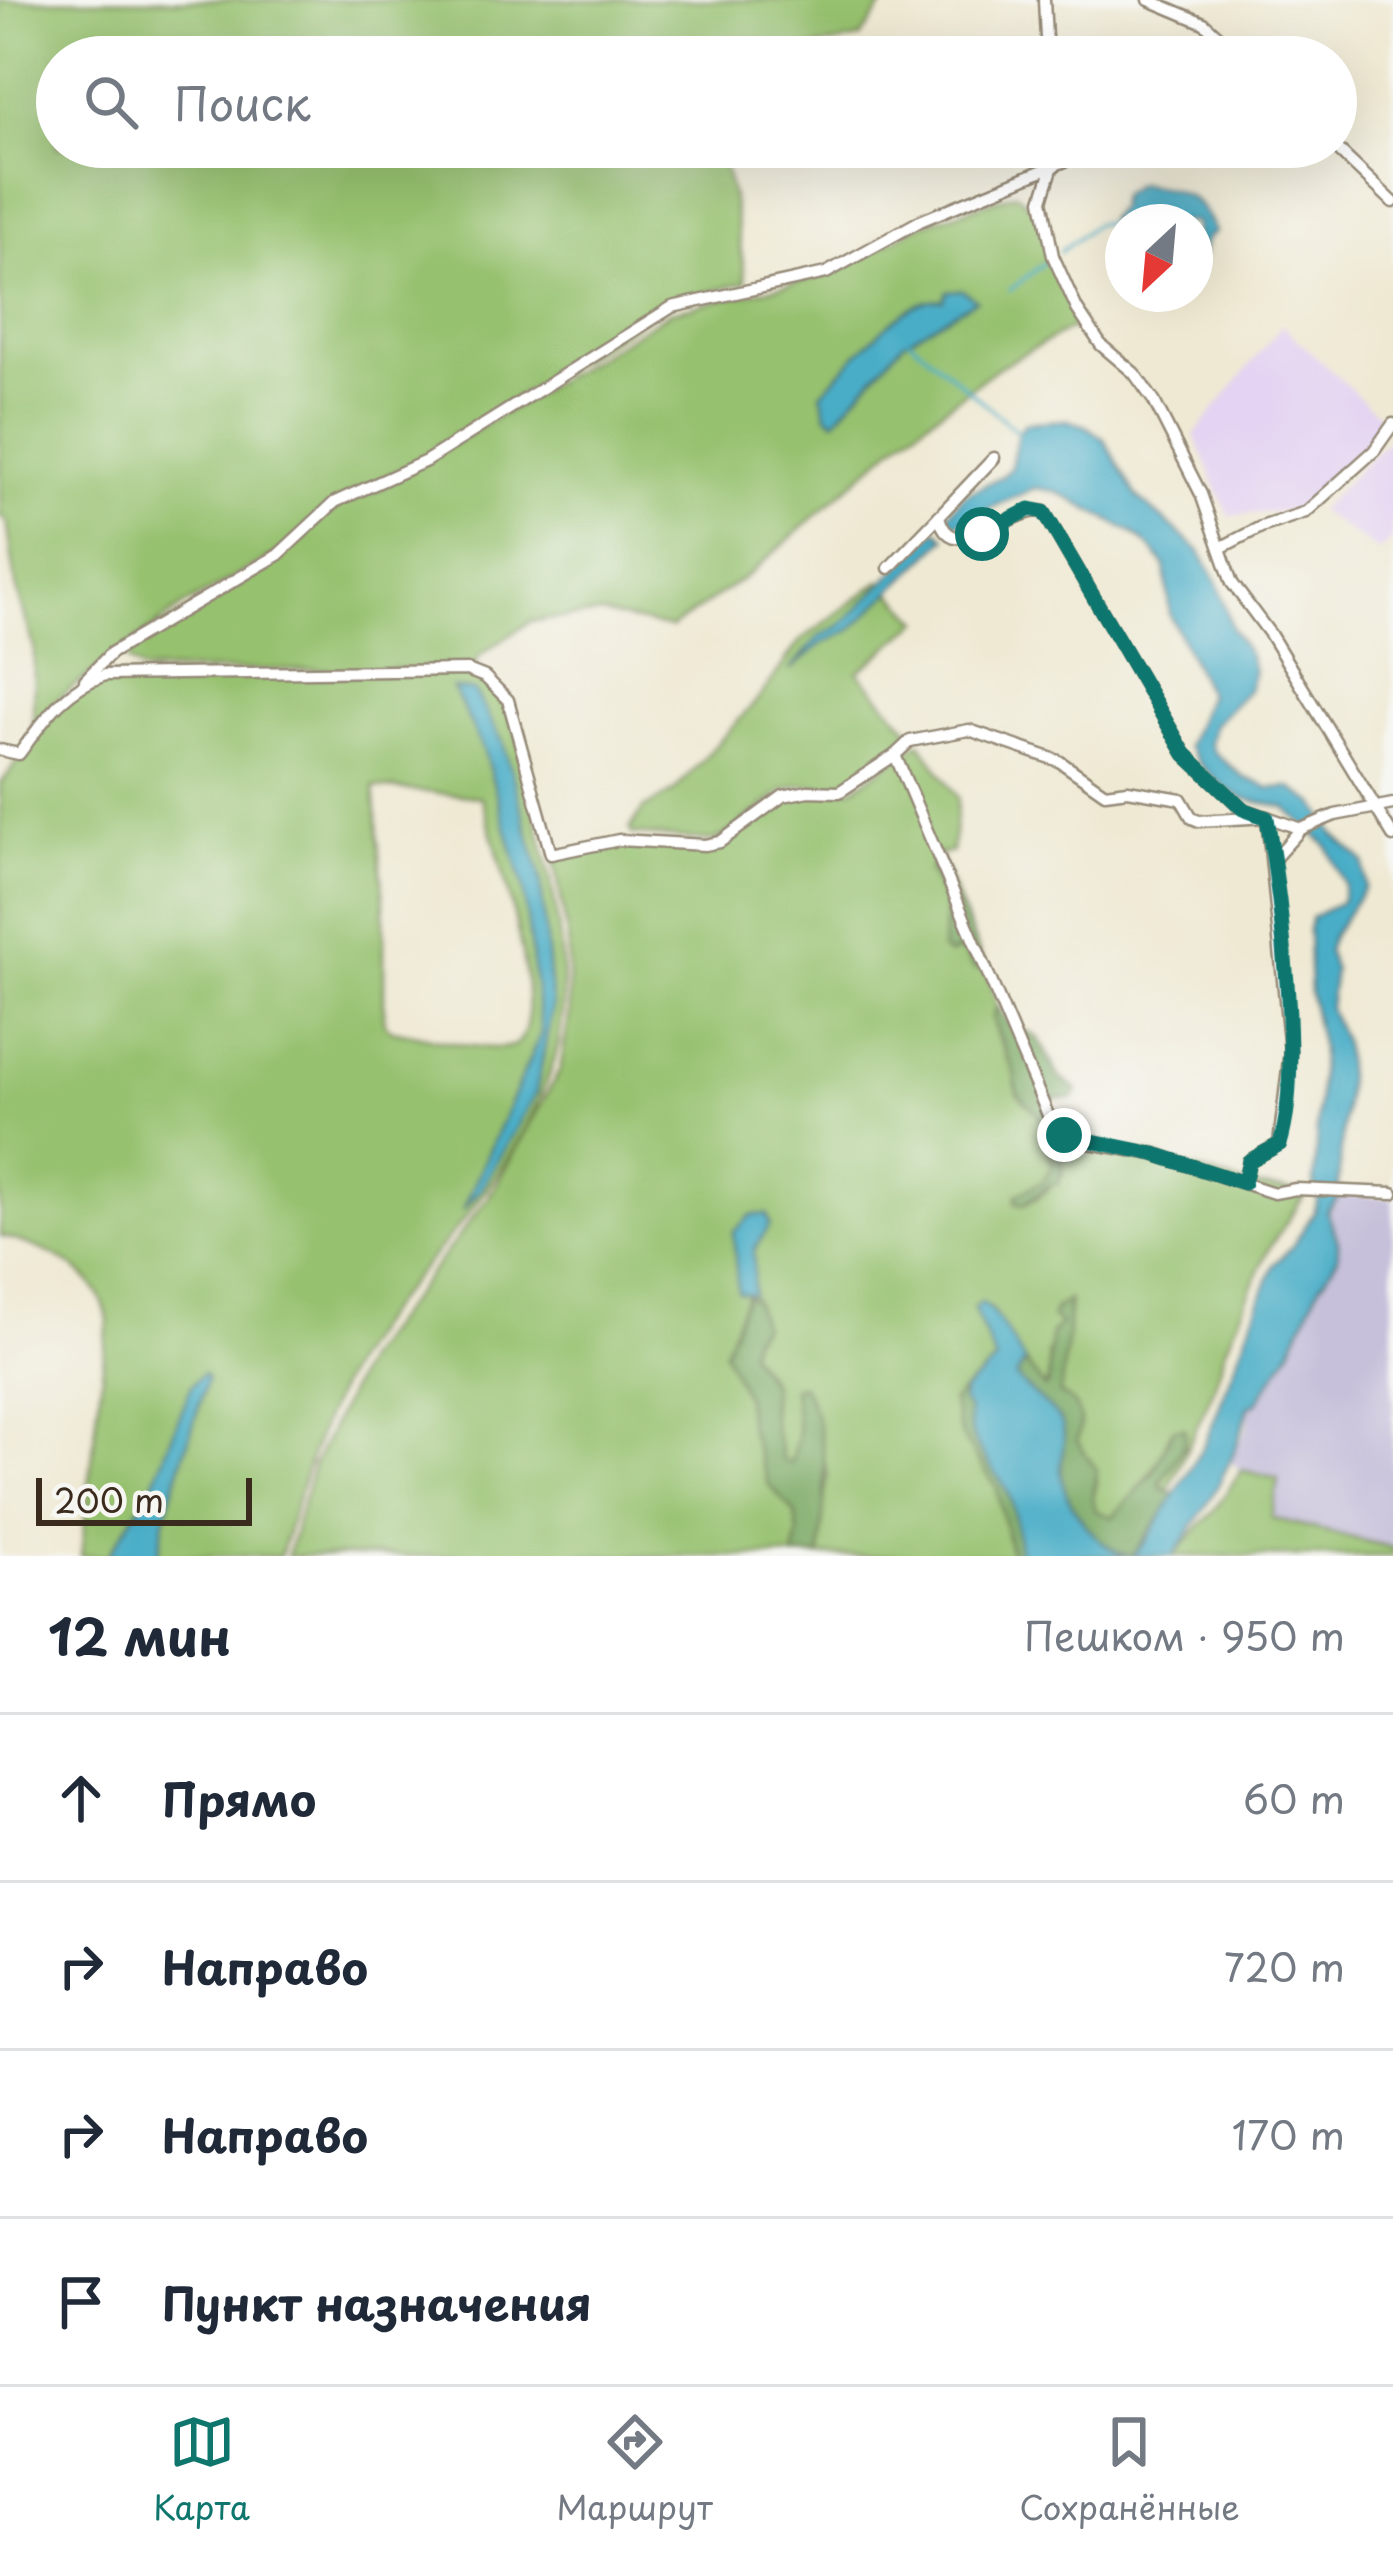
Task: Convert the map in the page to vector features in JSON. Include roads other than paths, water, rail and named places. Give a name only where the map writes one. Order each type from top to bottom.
[{"type":"street","points":[[1044,0],[1046,36]]},
{"type":"street","points":[[1149,0],[1204,23],[1219,36]]},
{"type":"street","points":[[0,750],[20,754],[59,699],[111,653],[278,555],[335,502],[426,461],[672,307],[826,273],[920,221],[1048,168]]},
{"type":"street","points":[[1052,168],[1042,200],[1053,256],[1076,309],[1154,401],[1201,494],[1232,583],[1270,634],[1393,836]]},
{"type":"street","points":[[1357,168],[1393,202]]},
{"type":"street","points":[[1220,548],[1306,512],[1374,451],[1393,424]]},
{"type":"street","points":[[890,568],[994,458]]},
{"type":"street","points":[[939,516],[950,535],[962,538],[982,534],[1030,509],[1044,512],[1185,754],[1243,809],[1301,829]]},
{"type":"street","points":[[83,682],[134,674],[476,672],[508,700],[550,854],[619,840],[721,842],[783,796],[839,792],[910,741],[969,730],[1059,761],[1106,793],[1128,790],[1181,799],[1199,821],[1267,818]]},
{"type":"street","points":[[895,755],[1051,1122],[1077,1141],[1154,1154],[1274,1193],[1393,1193]]},
{"type":"street","points":[[1274,859],[1301,829],[1335,815],[1393,804]]},
{"type":"street","points":[[1244,1183],[1249,1161],[1280,1144],[1290,1052],[1267,818]]},
{"type":"water","points":[[1138,183],[1175,191],[1197,204],[1119,204],[1120,195]]},
{"type":"water","points":[[962,290],[976,300],[904,342],[835,420],[827,415],[821,393],[877,334],[911,308],[943,300],[947,291]]},
{"type":"water","points":[[1067,420],[1087,426],[1104,439],[1137,497],[1199,550],[1218,583],[1232,629],[1254,671],[1248,690],[1214,725],[1210,743],[1214,752],[1243,777],[1270,788],[1290,787],[1316,804],[1335,835],[1364,862],[1365,887],[1327,951],[1334,970],[1329,1008],[1344,1043],[1347,1077],[1337,1199],[1327,1211],[1338,1241],[1338,1257],[1290,1351],[1257,1403],[1249,1406],[1218,1484],[1173,1556],[1133,1556],[1147,1541],[1205,1443],[1274,1264],[1291,1248],[1315,1211],[1321,1050],[1310,995],[1308,928],[1312,917],[1341,902],[1344,885],[1327,846],[1286,808],[1242,798],[1224,787],[1187,746],[1208,694],[1170,615],[1165,567],[1152,549],[1133,533],[1055,491],[1035,488],[951,526],[946,517],[964,495],[1011,467],[1018,432],[1025,423]]},
{"type":"water","points":[[937,530],[946,538],[851,630],[820,645],[790,670],[819,637],[841,625]]},
{"type":"water","points":[[453,688],[474,691],[503,742],[540,874],[552,1008],[536,1093],[482,1188],[463,1210],[541,1033],[523,886],[484,751]]},
{"type":"water","points":[[767,1214],[770,1225],[754,1250],[753,1294],[738,1292],[733,1232],[751,1215]]},
{"type":"water","points":[[981,1302],[1025,1362],[1016,1377],[1062,1424],[1061,1471],[1075,1509],[1105,1544],[1127,1556],[1020,1556],[1010,1497],[977,1445],[962,1401],[964,1391],[996,1361],[974,1309]]},
{"type":"water","points":[[203,1373],[207,1379],[164,1520],[158,1556],[108,1556],[151,1489],[192,1385]]},
{"type":"waterway","points":[[1060,252],[1095,224],[1105,223]]},
{"type":"waterway","points":[[1010,290],[1048,260]]},
{"type":"waterway","points":[[909,339],[1018,432]]}]
